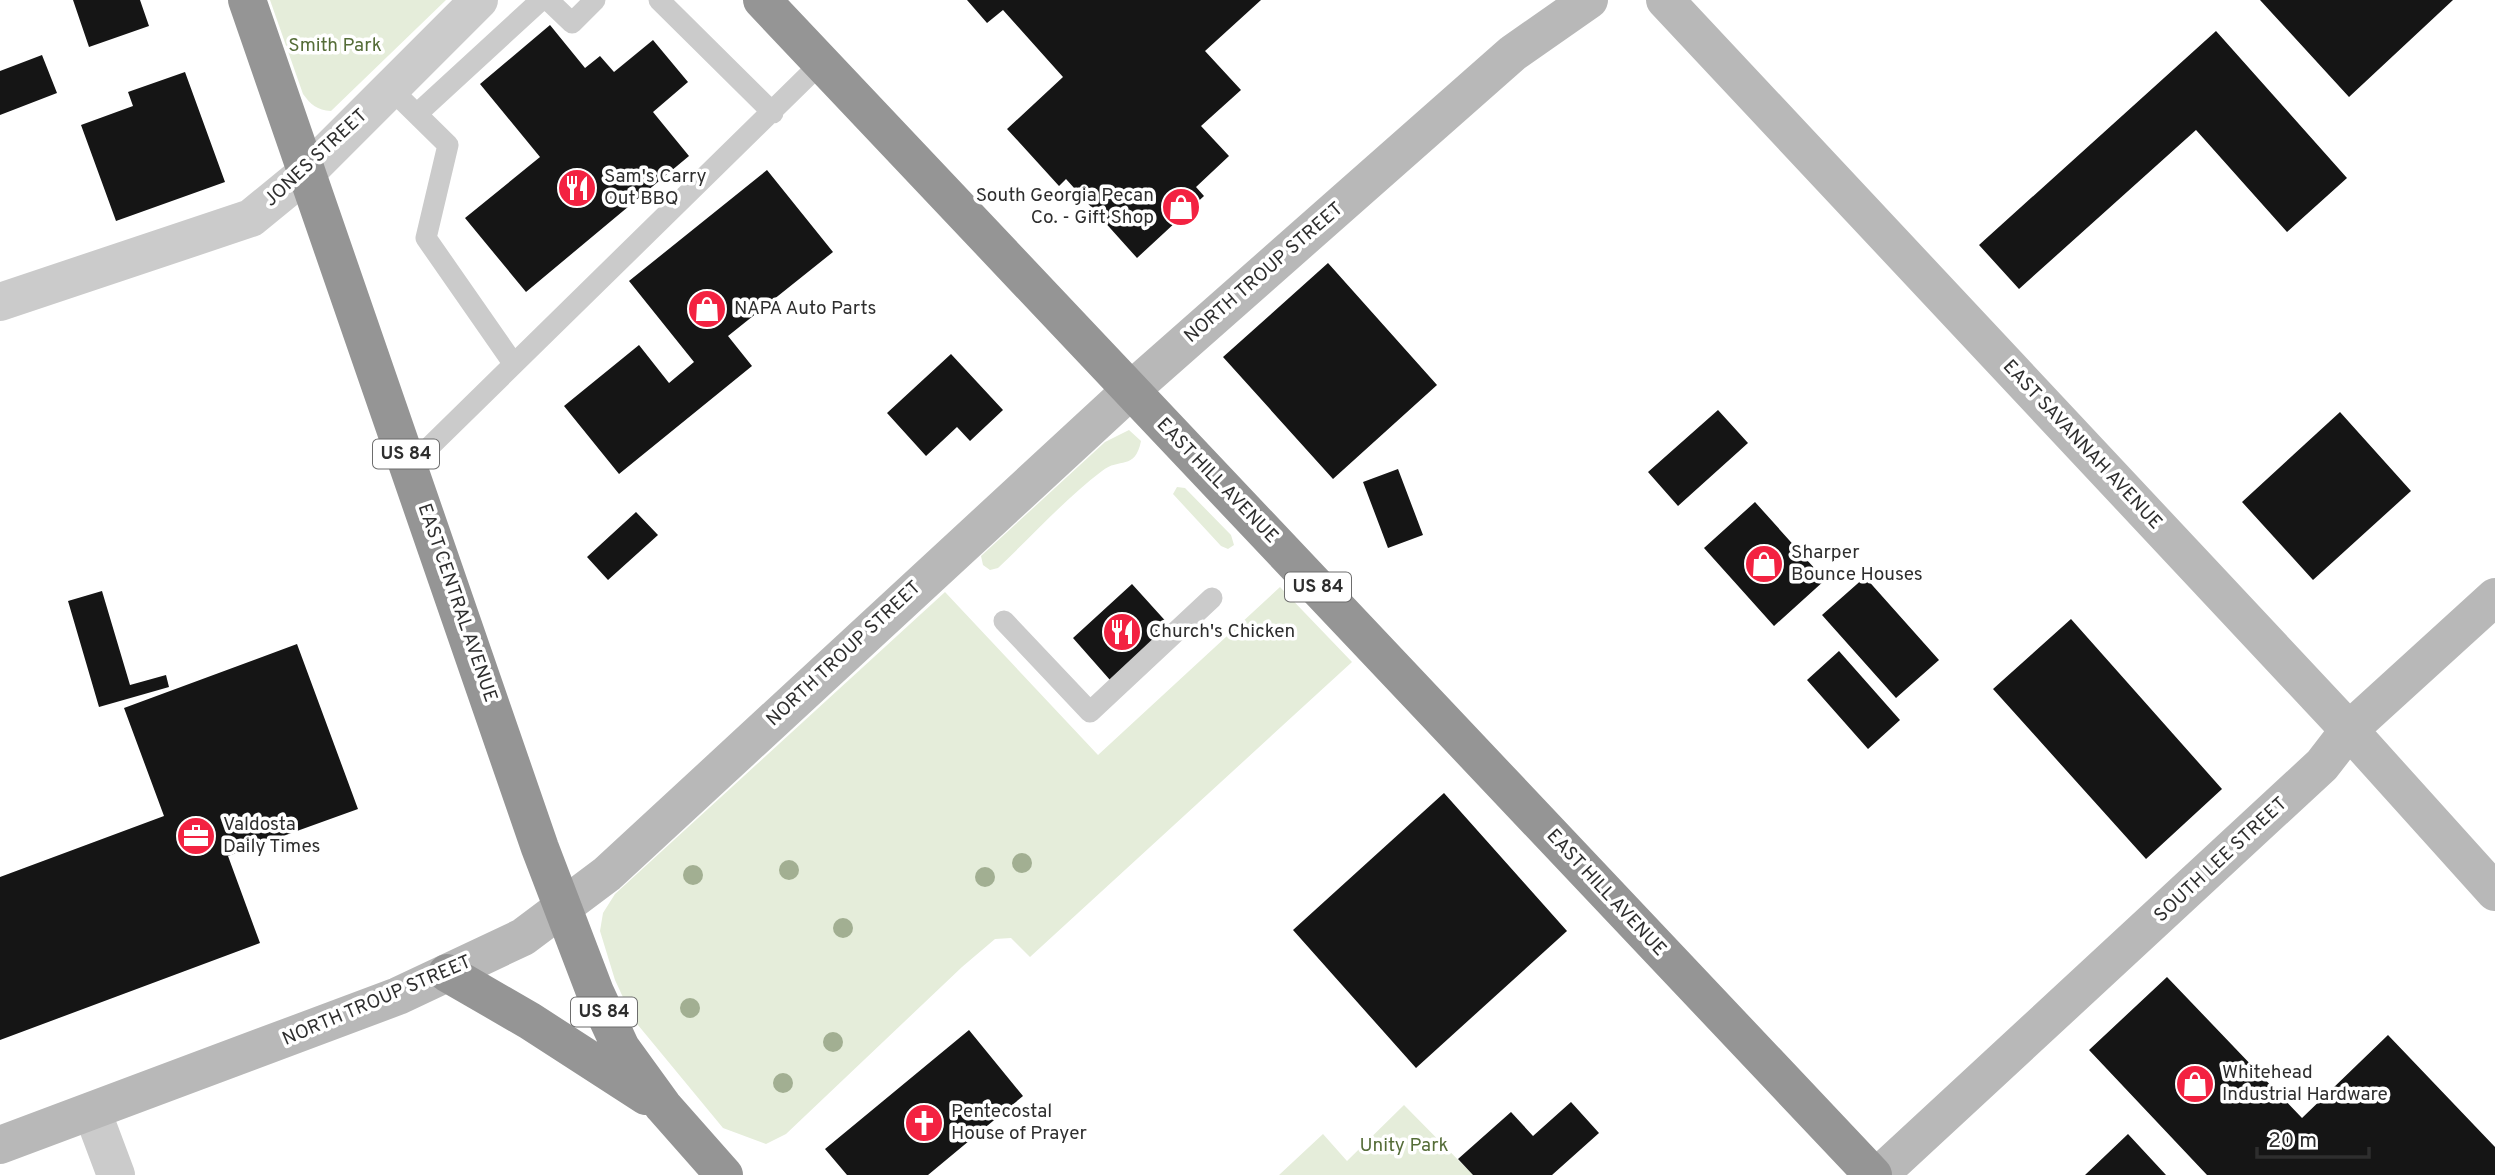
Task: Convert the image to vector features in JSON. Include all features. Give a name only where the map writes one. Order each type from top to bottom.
[{"type":"highway","name":"EAST CENTRAL AVENUE","points":[[247,0],[540,848],[594,992],[621,1048],[663,1106],[724,1175]]},
{"type":"highway","name":"EAST HILL AVENUE","points":[[762,0],[1876,1175]]},
{"type":"highway","points":[[447,973],[530,1021],[663,1106]]},
{"type":"street","name":"JONES STREET","points":[[0,302],[251,218],[306,173],[404,101],[479,0]]},
{"type":"street","name":"NORTH TROUP STREET","points":[[0,1145],[398,996],[523,937],[607,874],[1131,390],[1513,52],[1589,0]]},
{"type":"street","name":"EAST SAVANNAH AVENUE","points":[[1665,0],[2350,730],[2495,892]]},
{"type":"street","name":"SOUTH LEE STREET","points":[[1876,1175],[1942,1118],[2322,765],[2350,730],[2495,597]]},
{"type":"street","points":[[92,1111],[116,1175]]},
{"type":"lane","points":[[513,363],[426,238],[449,145],[404,101],[541,0]]},
{"type":"lane","points":[[548,0],[572,23],[595,0]]},
{"type":"lane","points":[[659,0],[774,113]]},
{"type":"lane","points":[[410,466],[513,363],[774,113],[822,62]]},
{"type":"lane","points":[[1004,621],[1090,712],[1212,598]]},
{"type":"green space","name":"Smith Park","points":[[270,0],[446,0],[331,111],[315,106],[303,94]]},
{"type":"green space","points":[[1129,430],[1141,441],[1131,460],[1108,467],[1088,482],[998,568],[990,570],[983,565],[981,556],[1105,442]]},
{"type":"green space","points":[[1177,487],[1185,488],[1231,535],[1234,545],[1228,549],[1221,546],[1173,494]]},
{"type":"green space","points":[[1280,587],[1352,662],[1030,957],[1011,938],[995,939],[786,1134],[766,1144],[723,1128],[633,1019],[615,980],[600,931],[603,913],[615,894],[945,592],[1098,755]]},
{"type":"green space","name":"Unity Park","points":[[1404,1105],[1473,1175],[1279,1175],[1323,1134],[1347,1161]]},
{"type":"building","points":[[73,0],[140,0],[149,26],[89,47]]},
{"type":"building","points":[[967,0],[1261,0],[1205,51],[1241,90],[1201,126],[1229,156],[1196,187],[1204,196],[1137,258],[1066,179],[1059,186],[1007,129],[1063,77],[1003,10],[987,23]]},
{"type":"building","points":[[2260,0],[2453,0],[2349,97]]},
{"type":"building","name":"Sam's Carry Out BBQ","points":[[550,25],[585,68],[600,56],[614,72],[653,40],[688,82],[653,112],[689,156],[526,292],[465,218],[540,157],[480,84]]},
{"type":"building","points":[[2216,31],[2347,178],[2287,232],[2196,130],[2019,289],[1979,245]]},
{"type":"building","points":[[42,55],[57,93],[0,115],[0,71]]},
{"type":"building","points":[[185,72],[225,182],[116,221],[81,125],[133,106],[128,92]]},
{"type":"building","name":"NAPA Auto Parts","points":[[767,170],[833,252],[728,336],[752,366],[619,474],[564,406],[639,345],[669,383],[694,362],[629,281]]},
{"type":"building","points":[[1328,263],[1437,385],[1333,479],[1223,357]]},
{"type":"building","points":[[951,354],[1003,410],[970,441],[957,427],[926,456],[887,413]]},
{"type":"building","points":[[1718,410],[1748,443],[1678,506],[1648,472]]},
{"type":"building","points":[[2340,412],[2411,491],[2313,580],[2242,502]]},
{"type":"building","points":[[1398,469],[1423,535],[1388,548],[1363,482]]},
{"type":"building","name":"Sharper Bounce Houses","points":[[1755,502],[1825,580],[1774,626],[1704,548]]},
{"type":"building","points":[[636,512],[658,535],[608,580],[587,557]]},
{"type":"building","points":[[1865,577],[1939,660],[1896,698],[1822,615]]},
{"type":"building","points":[[1132,584],[1170,626],[1110,680],[1073,638]]},
{"type":"building","points":[[102,591],[130,685],[166,675],[169,687],[99,707],[68,601]]},
{"type":"building","points":[[2071,619],[2222,789],[2146,859],[1993,689]]},
{"type":"building","name":"Valdosta Daily Times","points":[[297,644],[358,809],[228,856],[260,943],[0,1040],[0,877],[164,816],[124,708]]},
{"type":"building","points":[[1839,651],[1900,720],[1868,749],[1807,680]]},
{"type":"building","points":[[1444,793],[1567,931],[1416,1068],[1293,930]]},
{"type":"building","name":"Whitehead Industrial Hardware","points":[[2167,977],[2302,1118],[2388,1035],[2495,1147],[2495,1175],[2207,1175],[2089,1050]]},
{"type":"building","name":"Pentecostal House of Prayer","points":[[969,1030],[1023,1096],[928,1175],[847,1175],[825,1149]]},
{"type":"building","points":[[1571,1102],[1599,1133],[1552,1175],[1473,1175],[1458,1159],[1511,1112],[1533,1136]]},
{"type":"building","points":[[2128,1134],[2166,1175],[2085,1175]]},
{"type":"place","name":"Sam's Carry Out BBQ","points":[[577,188]]},
{"type":"place","name":"South Georgia Pecan Co. - Gift Shop","points":[[1181,207]]},
{"type":"place","name":"NAPA Auto Parts","points":[[707,309]]},
{"type":"place","name":"Sharper Bounce Houses","points":[[1764,564]]},
{"type":"place","name":"Church's Chicken","points":[[1122,632]]},
{"type":"place","name":"Valdosta Daily Times","points":[[196,836]]},
{"type":"place","name":"Whitehead Industrial Hardware","points":[[2195,1084]]},
{"type":"place","name":"Pentecostal House of Prayer","points":[[924,1123]]}]
